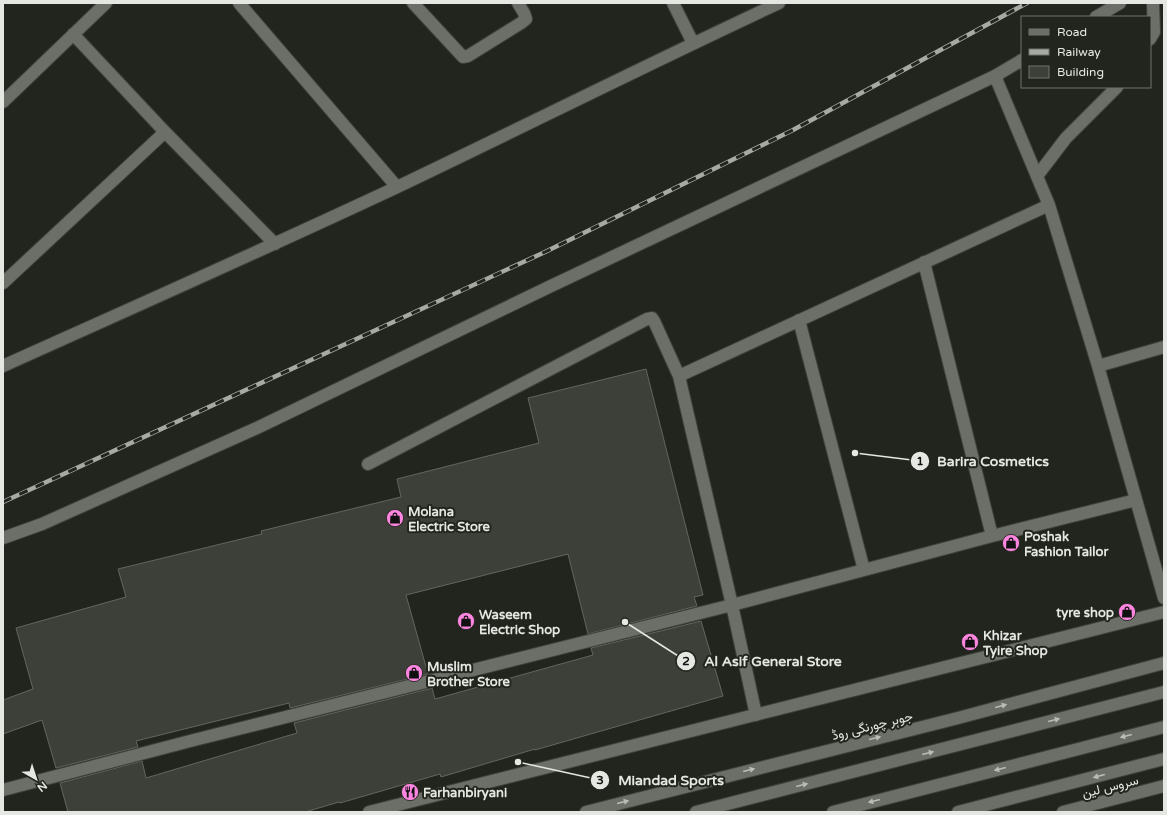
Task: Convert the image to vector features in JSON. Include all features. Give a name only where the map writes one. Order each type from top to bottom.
[{"type":"street","points":[[3,102],[106,3]]},
{"type":"street","points":[[239,3],[397,187]]},
{"type":"street","points":[[413,3],[463,57],[468,56],[521,24],[526,19],[518,3]]},
{"type":"street","points":[[673,3],[693,43]]},
{"type":"street","points":[[3,366],[275,244],[397,187],[693,43],[779,3]]},
{"type":"street","points":[[1098,16],[1120,3]]},
{"type":"street","points":[[1151,37],[1154,32],[1153,3]]},
{"type":"street","points":[[73,34],[164,132],[275,244]]},
{"type":"street","points":[[3,538],[42,524],[259,428],[551,286],[994,76],[1021,61]]},
{"type":"street","points":[[994,76],[1049,205],[1098,366],[1164,598]]},
{"type":"street","points":[[1037,176],[1066,138],[1116,88]]},
{"type":"street","points":[[3,283],[164,132]]},
{"type":"street","points":[[679,376],[1049,205]]},
{"type":"street","points":[[924,262],[992,536]]},
{"type":"street","points":[[368,464],[647,319],[652,318],[679,376],[756,715]]},
{"type":"street","points":[[799,320],[864,570]]},
{"type":"street","points":[[1098,366],[1164,346]]},
{"type":"street","points":[[3,790],[194,740],[732,605],[992,536],[1136,500]]},
{"type":"street","points":[[370,812],[1164,612]]},
{"type":"street","name":"جوہر چورنگی روڈ","points":[[586,812],[958,718],[1164,663]]},
{"type":"street","points":[[696,812],[1164,692]]},
{"type":"street","points":[[833,812],[1164,727]]},
{"type":"street","points":[[958,812],[1164,759]]},
{"type":"street","name":"سروس لین","points":[[1063,812],[1164,786]]},
{"type":"building","points":[[646,369],[703,595],[694,597],[697,606],[588,634],[568,554],[406,595],[428,674],[290,708],[289,703],[136,741],[138,747],[56,768],[42,720],[3,734],[3,700],[33,689],[16,628],[126,597],[118,569],[262,534],[261,531],[401,497],[397,479],[539,443],[528,398]]},
{"type":"building","points":[[701,621],[723,696],[441,777],[440,774],[305,812],[68,812],[60,783],[142,761],[146,778],[297,733],[294,723],[432,688],[435,699],[593,655],[591,648]]},
{"type":"railway","points":[[3,502],[545,252],[793,130],[1027,3]]},
{"type":"place","name":"Barira Cosmetics","points":[[855,453]]},
{"type":"place","name":"Molana Electric Store","points":[[395,518]]},
{"type":"place","name":"Poshak Fashion Tailor","points":[[1011,543]]},
{"type":"place","name":"tyre shop","points":[[1127,612]]},
{"type":"place","name":"Waseem Electric Shop","points":[[466,621]]},
{"type":"place","name":"Al Asif General Store","points":[[625,622]]},
{"type":"place","name":"Khizar Tyire Shop","points":[[970,642]]},
{"type":"place","name":"Muslim Brother Store","points":[[414,673]]},
{"type":"place","name":"Miandad Sports","points":[[518,762]]},
{"type":"place","name":"Farhanbiryani","points":[[410,792]]}]
